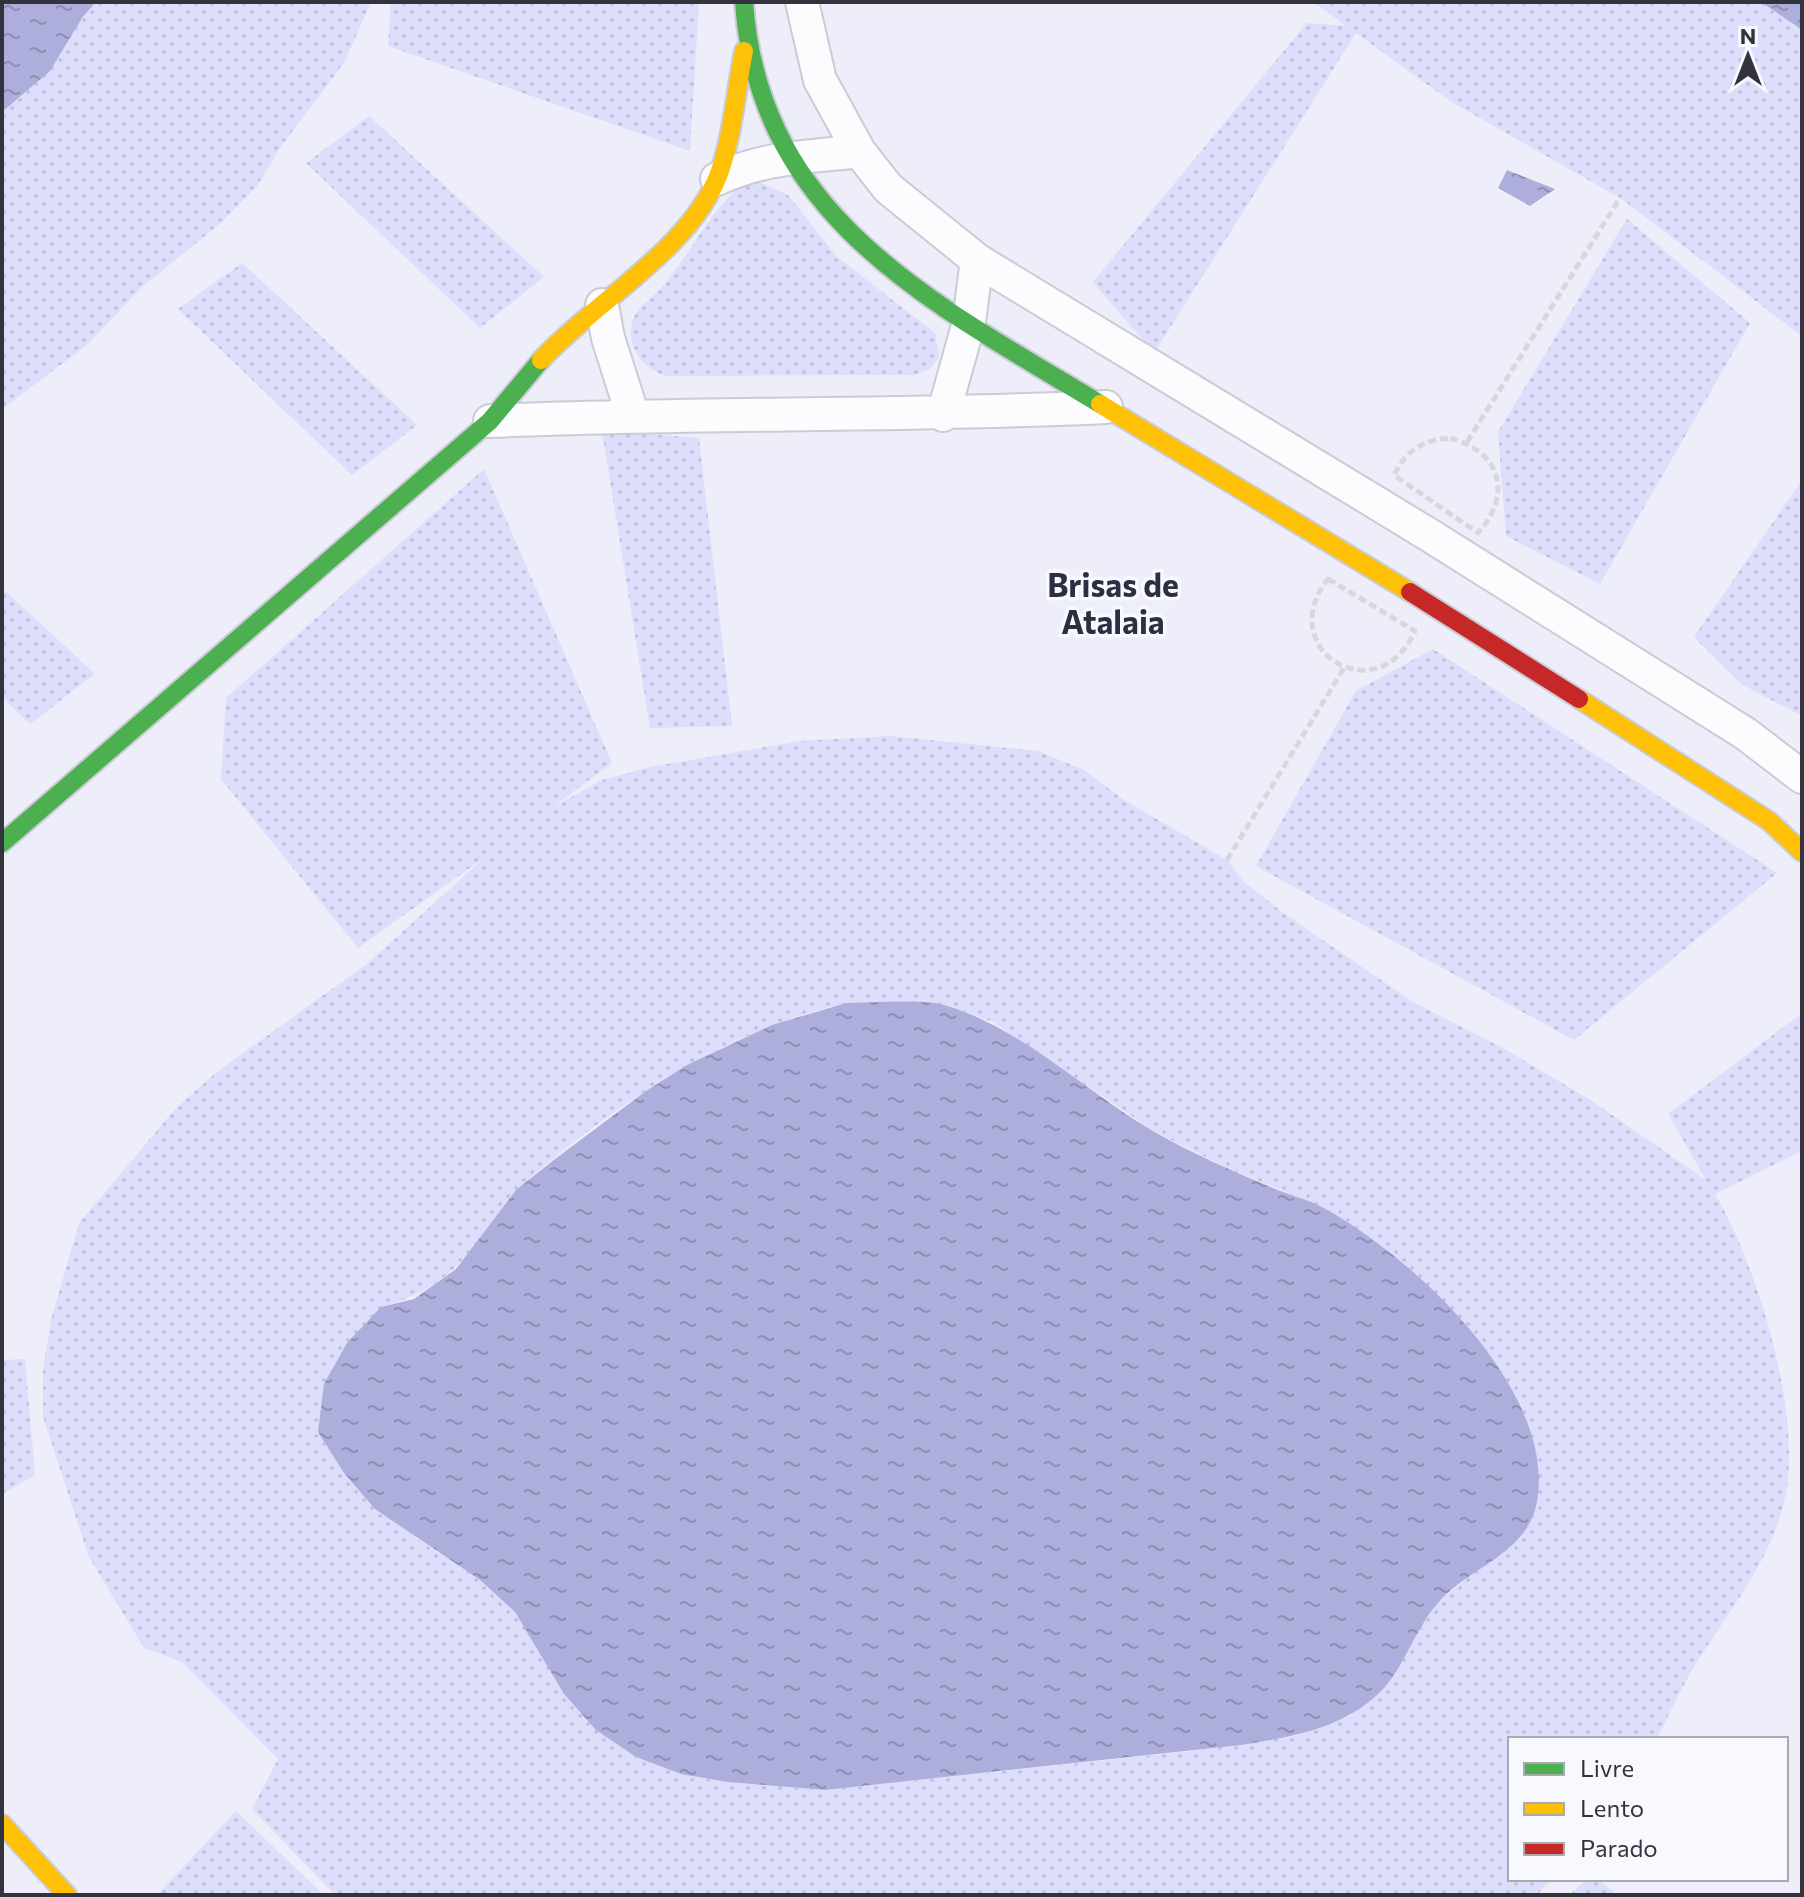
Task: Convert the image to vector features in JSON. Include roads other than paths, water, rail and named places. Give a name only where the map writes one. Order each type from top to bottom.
[{"type":"street","points":[[2,843],[490,421],[527,374],[654,262],[686,226],[717,179],[745,43],[744,2]]},
{"type":"street","points":[[802,2],[820,80],[859,151],[888,188],[977,260],[1426,533],[1746,734],[1802,777]]},
{"type":"street","points":[[745,43],[761,101],[786,156],[826,210],[867,251],[969,322],[1388,576],[1769,821],[1802,852]]},
{"type":"street","points":[[717,179],[748,164],[786,156],[859,151]]},
{"type":"street","points":[[943,415],[969,322],[977,260]]},
{"type":"street","points":[[602,305],[608,338],[633,416]]},
{"type":"street","points":[[490,421],[633,416],[943,415],[1106,407]]},
{"type":"street","points":[[2,1824],[67,1895]]},
{"type":"water","points":[[2,2],[96,2],[82,18],[50,71],[2,112]]},
{"type":"water","points":[[1761,2],[1802,2],[1802,31],[1799,28]]},
{"type":"water","points":[[1507,170],[1555,189],[1530,206],[1498,188]]},
{"type":"water","points":[[846,1003],[940,1004],[1005,1031],[1153,1131],[1227,1168],[1316,1204],[1358,1229],[1396,1257],[1470,1330],[1501,1372],[1524,1415],[1537,1459],[1537,1502],[1522,1535],[1495,1559],[1450,1590],[1438,1603],[1423,1623],[1399,1668],[1370,1701],[1337,1721],[1299,1734],[1260,1742],[825,1790],[728,1782],[681,1774],[636,1757],[596,1730],[564,1694],[515,1612],[480,1580],[375,1509],[344,1473],[318,1432],[324,1384],[347,1343],[381,1307],[414,1299],[456,1269],[516,1190],[646,1091],[687,1065],[772,1025]]},
{"type":"district","name":"Brisas de Atalaia","points":[[1113,604]]}]
